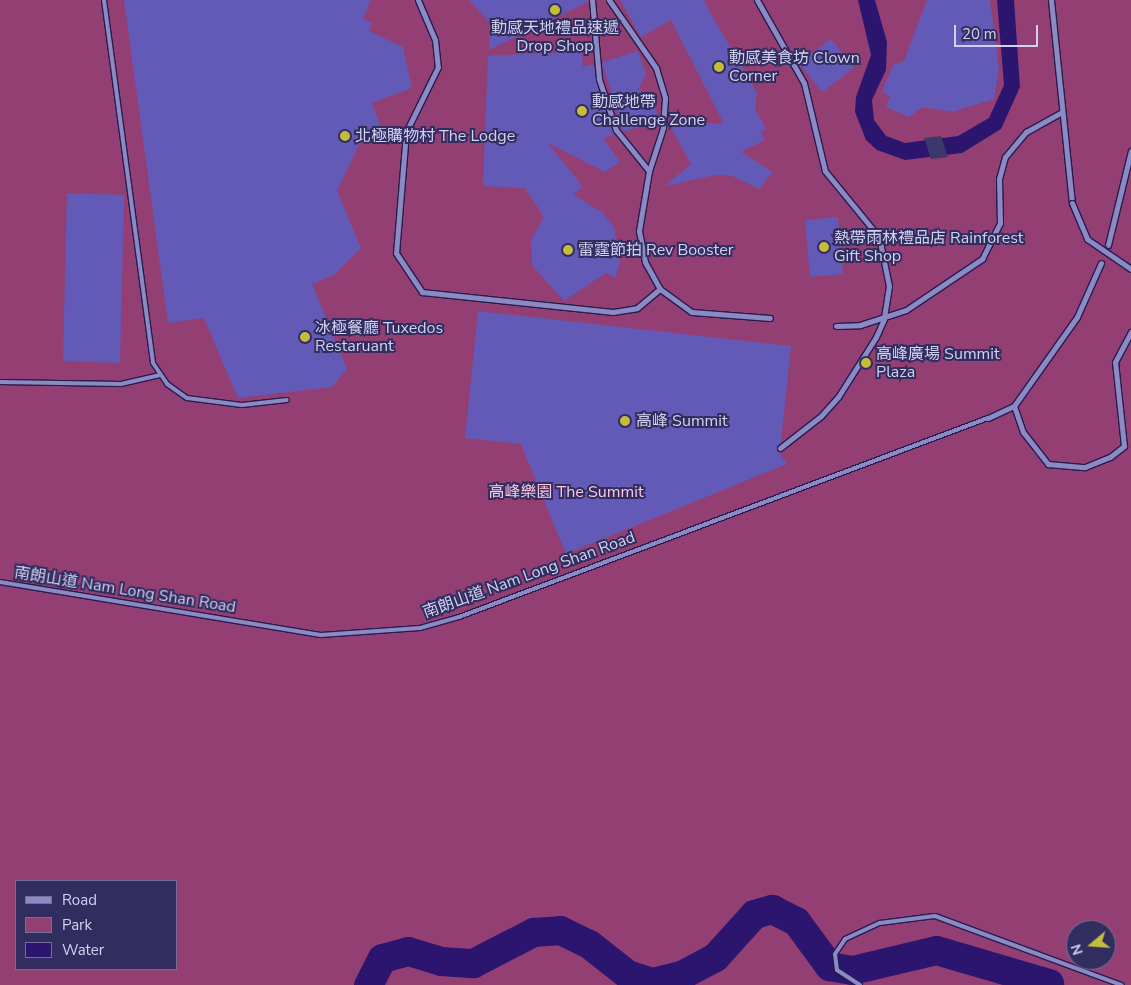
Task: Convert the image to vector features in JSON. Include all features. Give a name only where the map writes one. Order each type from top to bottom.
[{"type":"street","points":[[418,0],[435,40],[438,67],[406,132],[396,252],[422,292],[613,312],[637,308],[660,289]]},
{"type":"street","points":[[592,0],[601,88],[616,130],[649,171]]},
{"type":"street","points":[[609,0],[662,83],[666,113],[649,171],[639,231],[645,262],[660,289],[692,312],[770,318]]},
{"type":"street","points":[[757,0],[804,83],[825,171],[879,237],[889,286],[884,319],[838,396],[815,422],[780,448]]},
{"type":"street","points":[[1050,0],[1072,203],[1087,239],[1131,269]]},
{"type":"street","points":[[836,326],[884,319],[926,299],[982,258],[1000,223],[999,179],[1005,157],[1026,132],[1062,112]]},
{"type":"street","points":[[1108,245],[1131,150]]},
{"type":"street","points":[[988,418],[1014,406],[1077,317],[1101,263]]},
{"type":"street","points":[[1014,406],[1023,432],[1048,464],[1085,467],[1110,457],[1124,446],[1115,362],[1131,332]]},
{"type":"lane","points":[[104,0],[137,224],[149,351],[159,375],[187,398],[242,405],[287,400]]},
{"type":"lane","points":[[0,382],[121,384],[159,375]]},
{"type":"lane","name":"南朗山道 Nam Long Shan Road","points":[[0,582],[322,635],[420,628],[459,617],[988,418]]},
{"type":"lane","points":[[860,985],[836,970],[835,954],[844,939],[880,923],[934,916],[1109,977],[1122,985]]},
{"type":"green space","name":"高峰樂園 The Summit","points":[[0,0],[1131,0],[1131,985],[0,985]]},
{"type":"water","points":[[858,0],[875,0],[887,42],[886,70],[872,100],[874,120],[886,136],[905,143],[958,136],[989,118],[1004,85],[997,0],[1014,0],[1020,87],[1001,129],[962,153],[905,160],[877,150],[866,140],[855,112],[856,97],[871,55]]},
{"type":"pier","points":[[941,136],[948,157],[931,159],[924,138]]},
{"type":"building","points":[[124,0],[371,0],[363,19],[372,23],[369,31],[403,47],[412,88],[372,103],[382,130],[362,138],[337,191],[361,248],[334,275],[312,284],[347,369],[332,387],[238,398],[204,318],[168,323]]},
{"type":"building","points":[[469,0],[588,0],[588,2],[489,50],[489,22]]},
{"type":"building","points":[[620,0],[707,0],[704,2],[757,93],[755,109],[766,129],[761,132],[765,140],[741,152],[773,172],[759,189],[732,176],[716,175],[665,186],[691,164],[670,126],[685,121],[724,124],[671,20],[641,37]]},
{"type":"building","points":[[927,0],[990,0],[999,70],[994,99],[952,112],[922,107],[909,117],[886,107],[890,96],[882,92],[893,65],[904,61]]},
{"type":"building","points":[[831,39],[854,68],[822,92],[799,63]]},
{"type":"building","points":[[582,51],[583,67],[593,64],[614,135],[603,138],[620,162],[605,172],[548,143],[583,187],[573,194],[603,213],[614,227],[620,261],[615,278],[606,273],[564,301],[532,265],[531,240],[544,217],[525,188],[483,186],[488,56]]},
{"type":"building","points":[[638,51],[646,75],[638,89],[652,97],[659,121],[623,132],[602,62]]},
{"type":"building","points":[[67,193],[124,195],[120,363],[63,361]]},
{"type":"building","name":"熱帶雨林禮品店 Rainforest Gift Shop","points":[[838,217],[843,274],[810,277],[805,220]]},
{"type":"building","name":"高峰 Summit","points":[[478,311],[791,346],[781,442],[776,448],[787,464],[566,554],[521,444],[465,438]]},
{"type":"waterway","points":[[368,985],[382,958],[408,951],[441,961],[473,963],[533,932],[560,930],[589,944],[627,974],[652,982],[683,974],[715,957],[754,914],[772,909],[796,921],[829,966],[852,970],[936,950],[1049,983]]},
{"type":"place","name":"動感天地禮品速遞 Drop Shop","points":[[555,10]]},
{"type":"place","name":"動感美食坊 Clown Corner","points":[[719,67]]},
{"type":"place","name":"動感地帶 Challenge Zone","points":[[582,111]]},
{"type":"place","name":"北極購物村 The Lodge","points":[[345,136]]},
{"type":"place","name":"熱帶雨林禮品店 Rainforest Gift Shop","points":[[824,247]]},
{"type":"place","name":"雷霆節拍 Rev Booster","points":[[568,250]]},
{"type":"place","name":"冰極餐廳 Tuxedos Restaruant","points":[[305,337]]},
{"type":"place","name":"高峰廣場 Summit Plaza","points":[[866,363]]},
{"type":"place","name":"高峰 Summit","points":[[625,421]]}]
